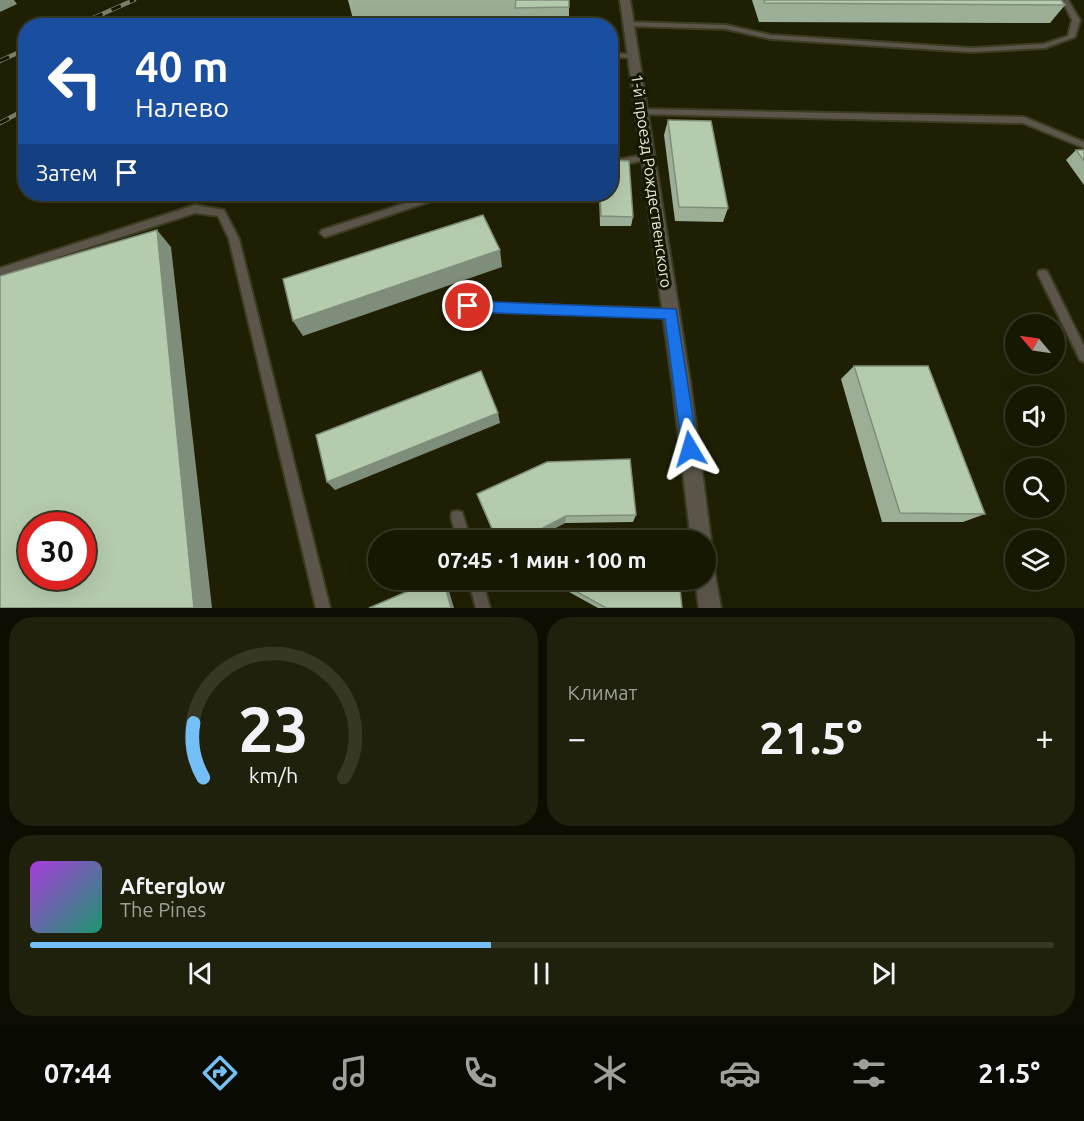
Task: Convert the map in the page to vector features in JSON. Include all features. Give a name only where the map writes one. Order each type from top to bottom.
[{"type":"street","name":"1-й проезд Рождественского","points":[[626,0],[672,313],[700,530]]},
{"type":"street","points":[[708,590],[710,608]]},
{"type":"lane","points":[[629,24],[726,27],[771,37],[971,50],[1045,46],[1071,37],[1076,20],[1065,0]]},
{"type":"lane","points":[[618,55],[634,56]]},
{"type":"lane","points":[[642,112],[1024,120],[1084,145]]},
{"type":"lane","points":[[618,163],[648,157]]},
{"type":"lane","points":[[325,233],[422,201]]},
{"type":"lane","points":[[0,272],[195,209],[221,213],[234,239],[323,608]]},
{"type":"lane","points":[[1043,274],[1084,357]]},
{"type":"lane","points":[[468,306],[672,313]]},
{"type":"lane","points":[[458,517],[461,530]]},
{"type":"lane","points":[[478,590],[483,608]]},
{"type":"building","points":[[516,0],[569,0],[569,7],[515,8]]},
{"type":"building","points":[[764,0],[1061,0],[1065,5],[765,3]]},
{"type":"building","points":[[668,120],[711,121],[728,208],[679,207]]},
{"type":"building","points":[[1076,150],[1084,150],[1084,161]]},
{"type":"building","points":[[618,160],[629,161],[633,217],[601,216],[600,201],[618,201]]},
{"type":"building","points":[[483,215],[500,250],[293,321],[283,279]]},
{"type":"building","points":[[157,230],[194,608],[0,608],[0,276]]},
{"type":"building","points":[[854,366],[928,366],[985,514],[900,513]]},
{"type":"building","points":[[481,371],[498,413],[327,482],[316,435]]},
{"type":"building","points":[[630,459],[636,515],[566,516],[539,530],[493,530],[477,494],[547,462]]},
{"type":"building","points":[[411,590],[446,590],[451,608],[369,608]]},
{"type":"building","points":[[574,590],[680,590],[682,608],[606,608]]},
{"type":"railway","points":[[93,18],[134,0]]},
{"type":"railway","points":[[0,61],[18,53]]},
{"type":"railway","points":[[0,123],[18,113]]},
{"type":"route","points":[[468,306],[672,313],[690,449]]}]
